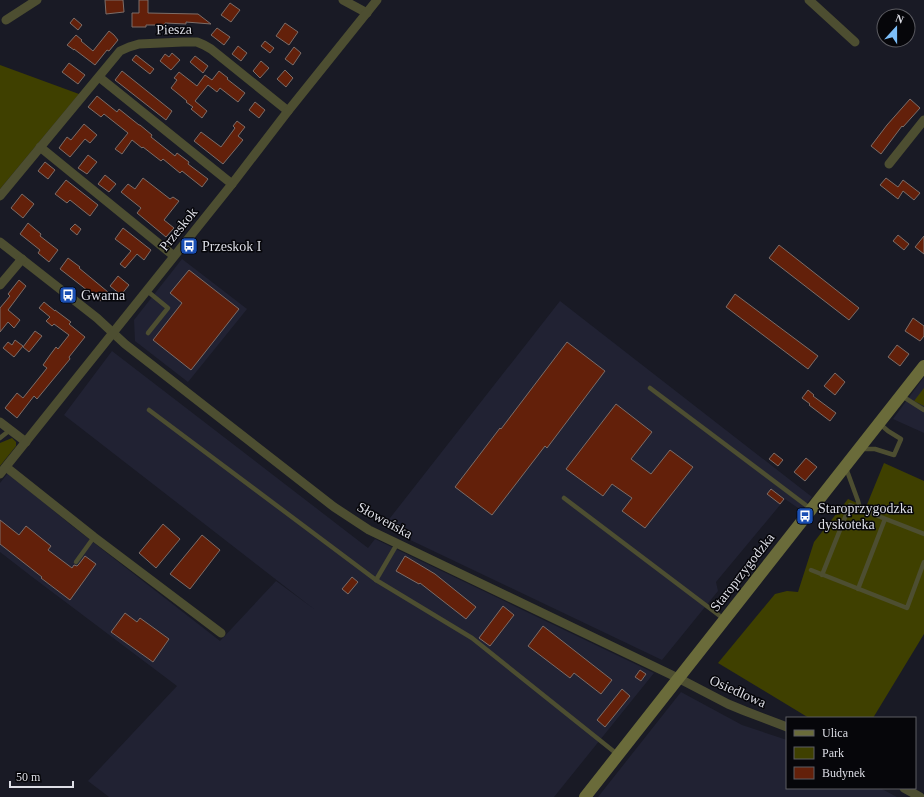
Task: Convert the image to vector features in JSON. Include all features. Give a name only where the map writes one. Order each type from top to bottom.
[{"type":"street","points":[[6,20],[37,0]]},
{"type":"street","points":[[343,0],[367,13]]},
{"type":"street","name":"Przeskok","points":[[3,471],[377,0]]},
{"type":"street","points":[[809,0],[855,42]]},
{"type":"street","name":"Piesza","points":[[0,196],[120,51],[139,44],[197,42],[204,44],[288,111]]},
{"type":"street","points":[[99,78],[232,184]]},
{"type":"street","points":[[889,164],[924,120]]},
{"type":"street","points":[[40,147],[174,256]]},
{"type":"street","points":[[0,242],[97,318],[112,333]]},
{"type":"street","points":[[0,285],[22,259]]},
{"type":"street","name":"Słoweńska","points":[[112,333],[334,507],[369,530],[678,678]]},
{"type":"street","name":"Staroprzygodzka","points":[[585,797],[924,366]]},
{"type":"street","points":[[0,422],[26,442]]},
{"type":"street","points":[[3,471],[94,537],[221,633]]},
{"type":"street","name":"Osiedlowa","points":[[678,678],[734,706],[786,727]]},
{"type":"street","points":[[906,789],[920,797]]},
{"type":"lane","points":[[146,290],[168,308],[148,333]]},
{"type":"lane","points":[[650,388],[811,509]]},
{"type":"lane","points":[[901,395],[924,410]]},
{"type":"lane","points":[[149,410],[376,580],[472,638],[618,755]]},
{"type":"lane","points":[[858,449],[875,449],[894,455],[901,439],[879,423]]},
{"type":"lane","points":[[0,438],[10,430]]},
{"type":"lane","points":[[845,466],[860,509]]},
{"type":"lane","points":[[564,498],[724,619]]},
{"type":"lane","points":[[822,575],[850,505],[924,534]]},
{"type":"lane","points":[[858,589],[885,519]]},
{"type":"lane","points":[[76,562],[94,537]]},
{"type":"lane","points":[[376,580],[397,544]]},
{"type":"lane","points":[[811,570],[906,608],[924,562]]},
{"type":"shaded area","points":[[182,259],[247,309],[188,382],[135,341],[134,320]]},
{"type":"shaded area","points":[[560,301],[812,497],[801,510],[785,499],[716,582],[718,591],[662,660],[383,527]]},
{"type":"shaded area","points":[[112,351],[368,548],[375,539],[654,673],[554,797],[109,797],[88,781],[177,686],[0,552],[0,483],[8,473],[71,525],[220,641],[276,581],[314,609],[64,415]]},
{"type":"shaded area","points":[[924,377],[924,433],[893,419]]},
{"type":"shaded area","points":[[681,692],[742,725],[786,740],[786,789],[882,789],[897,797],[598,797]]},
{"type":"green space","points":[[0,65],[79,94],[0,189]]},
{"type":"green space","points":[[924,388],[924,406],[914,401]]},
{"type":"green space","points":[[12,438],[16,442],[16,446],[0,466],[0,443]]},
{"type":"green space","points":[[884,463],[924,481],[924,634],[874,717],[807,717],[718,663],[775,594],[787,591],[798,592],[814,542],[848,499],[866,507]]},
{"type":"building","points":[[105,0],[123,0],[124,12],[106,14]]},
{"type":"building","points":[[139,0],[148,0],[148,13],[198,14],[211,24],[186,22],[186,24],[165,23],[165,25],[132,27],[132,13],[139,13]]},
{"type":"building","points":[[230,3],[240,10],[231,22],[221,15]]},
{"type":"building","points":[[74,18],[82,25],[78,30],[70,23]]},
{"type":"building","points":[[285,23],[298,32],[289,45],[276,36]]},
{"type":"building","points":[[217,28],[230,37],[224,45],[211,35]]},
{"type":"building","points":[[109,31],[118,40],[109,51],[107,50],[95,65],[67,45],[76,35],[93,51]]},
{"type":"building","points":[[265,41],[274,48],[270,53],[261,46]]},
{"type":"building","points":[[238,46],[247,53],[241,61],[232,54]]},
{"type":"building","points":[[294,47],[301,53],[293,65],[285,59]]},
{"type":"building","points":[[172,53],[180,60],[171,70],[160,61],[165,54],[169,57]]},
{"type":"building","points":[[136,55],[154,69],[150,74],[132,60]]},
{"type":"building","points":[[195,56],[208,66],[203,73],[190,62]]},
{"type":"building","points":[[261,61],[269,68],[260,78],[253,71]]},
{"type":"building","points":[[69,63],[85,75],[78,84],[62,72]]},
{"type":"building","points":[[285,70],[293,78],[286,87],[277,79]]},
{"type":"building","points":[[122,71],[172,111],[166,120],[115,80]]},
{"type":"building","points":[[219,71],[245,93],[238,102],[220,88],[217,92],[208,85],[195,101],[207,111],[202,118],[191,109],[193,107],[186,102],[187,101],[171,88],[177,80],[174,78],[179,72],[197,86],[205,75],[212,80]]},
{"type":"building","points":[[97,96],[117,112],[119,109],[140,125],[152,135],[151,137],[175,156],[177,153],[189,162],[188,164],[208,179],[202,187],[182,171],[180,173],[163,159],[161,161],[132,140],[122,154],[115,149],[128,133],[104,114],[101,117],[88,107]]},
{"type":"building","points":[[910,99],[920,108],[903,127],[902,126],[881,154],[871,146]]},
{"type":"building","points":[[255,102],[265,110],[259,118],[249,110]]},
{"type":"building","points":[[237,121],[245,127],[238,136],[243,140],[223,164],[194,141],[201,132],[221,147],[235,128],[233,126]]},
{"type":"building","points":[[84,124],[97,135],[90,143],[85,139],[70,157],[59,148],[67,137],[71,140]]},
{"type":"building","points":[[88,155],[97,162],[87,174],[78,168]]},
{"type":"building","points":[[45,162],[55,170],[48,179],[38,171]]},
{"type":"building","points":[[105,175],[116,184],[109,192],[98,184]]},
{"type":"building","points":[[143,178],[170,199],[173,197],[179,201],[164,220],[174,228],[166,237],[137,213],[141,208],[121,192],[128,184],[135,189]]},
{"type":"building","points":[[886,178],[898,187],[903,180],[920,193],[914,200],[903,191],[898,199],[880,185]]},
{"type":"building","points":[[66,180],[98,205],[90,216],[70,200],[67,203],[55,194]]},
{"type":"building","points":[[22,194],[34,204],[23,218],[11,208]]},
{"type":"building","points":[[28,223],[41,234],[40,236],[58,250],[49,262],[38,253],[40,250],[20,234]]},
{"type":"building","points":[[75,224],[81,229],[77,235],[70,229]]},
{"type":"building","points":[[123,228],[151,250],[144,260],[137,254],[125,268],[120,264],[131,251],[115,239]]},
{"type":"building","points":[[898,235],[909,244],[904,250],[893,241]]},
{"type":"building","points":[[924,236],[924,254],[915,247]]},
{"type":"building","points":[[779,245],[859,308],[849,320],[769,258]]},
{"type":"building","points":[[68,258],[108,292],[101,301],[60,269]]},
{"type":"building","points":[[189,270],[239,309],[191,370],[153,340],[182,303],[170,293]]},
{"type":"building","points":[[118,276],[129,285],[121,295],[110,286]]},
{"type":"building","points":[[19,280],[26,286],[8,310],[20,320],[14,328],[8,322],[0,332],[0,308],[10,296],[8,294]]},
{"type":"building","points":[[735,294],[818,356],[808,369],[726,307]]},
{"type":"building","points":[[44,302],[71,322],[69,324],[85,337],[69,357],[70,359],[37,399],[34,396],[17,418],[5,408],[17,393],[23,398],[47,368],[43,365],[50,355],[56,347],[58,349],[69,335],[54,324],[52,326],[46,321],[50,317],[39,308]]},
{"type":"building","points":[[913,318],[924,326],[924,336],[920,341],[905,331]]},
{"type":"building","points":[[35,331],[42,336],[29,352],[23,347]]},
{"type":"building","points":[[15,340],[23,346],[14,357],[3,348],[8,342],[12,345]]},
{"type":"building","points":[[567,342],[605,371],[547,448],[545,446],[492,515],[455,487]]},
{"type":"building","points":[[897,345],[909,354],[900,366],[888,357]]},
{"type":"building","points":[[835,373],[845,382],[835,395],[824,386]]},
{"type":"building","points":[[808,390],[814,395],[813,396],[836,413],[830,421],[802,398]]},
{"type":"building","points":[[616,404],[652,432],[631,459],[651,474],[670,450],[693,467],[645,528],[622,511],[632,498],[612,484],[603,496],[566,469]]},
{"type":"building","points":[[774,453],[783,460],[778,466],[769,459]]},
{"type":"building","points":[[806,458],[817,467],[805,481],[794,472]]},
{"type":"building","points":[[771,489],[784,499],[780,504],[767,494]]},
{"type":"building","points":[[0,520],[19,535],[26,526],[51,546],[48,550],[72,568],[74,565],[77,566],[85,556],[96,564],[70,600],[0,544]]},
{"type":"building","points":[[163,524],[180,539],[156,568],[139,553]]},
{"type":"building","points":[[202,535],[220,550],[190,589],[170,574]]},
{"type":"building","points":[[405,556],[435,574],[476,607],[466,619],[420,583],[419,584],[396,571]]},
{"type":"building","points":[[352,577],[358,582],[348,594],[342,589]]},
{"type":"building","points":[[503,606],[514,615],[490,646],[479,638]]},
{"type":"building","points":[[125,613],[137,622],[140,618],[169,639],[153,662],[111,632]]},
{"type":"building","points":[[543,626],[612,680],[601,694],[574,673],[570,678],[528,646]]},
{"type":"building","points":[[640,670],[646,674],[641,681],[635,677]]},
{"type":"building","points":[[622,689],[630,696],[605,727],[597,720]]},
{"type":"place","name":"Przeskok I","points":[[189,246]]},
{"type":"place","name":"Gwarna","points":[[68,295]]},
{"type":"place","name":"Staroprzygodzka dyskoteka","points":[[805,516]]}]
